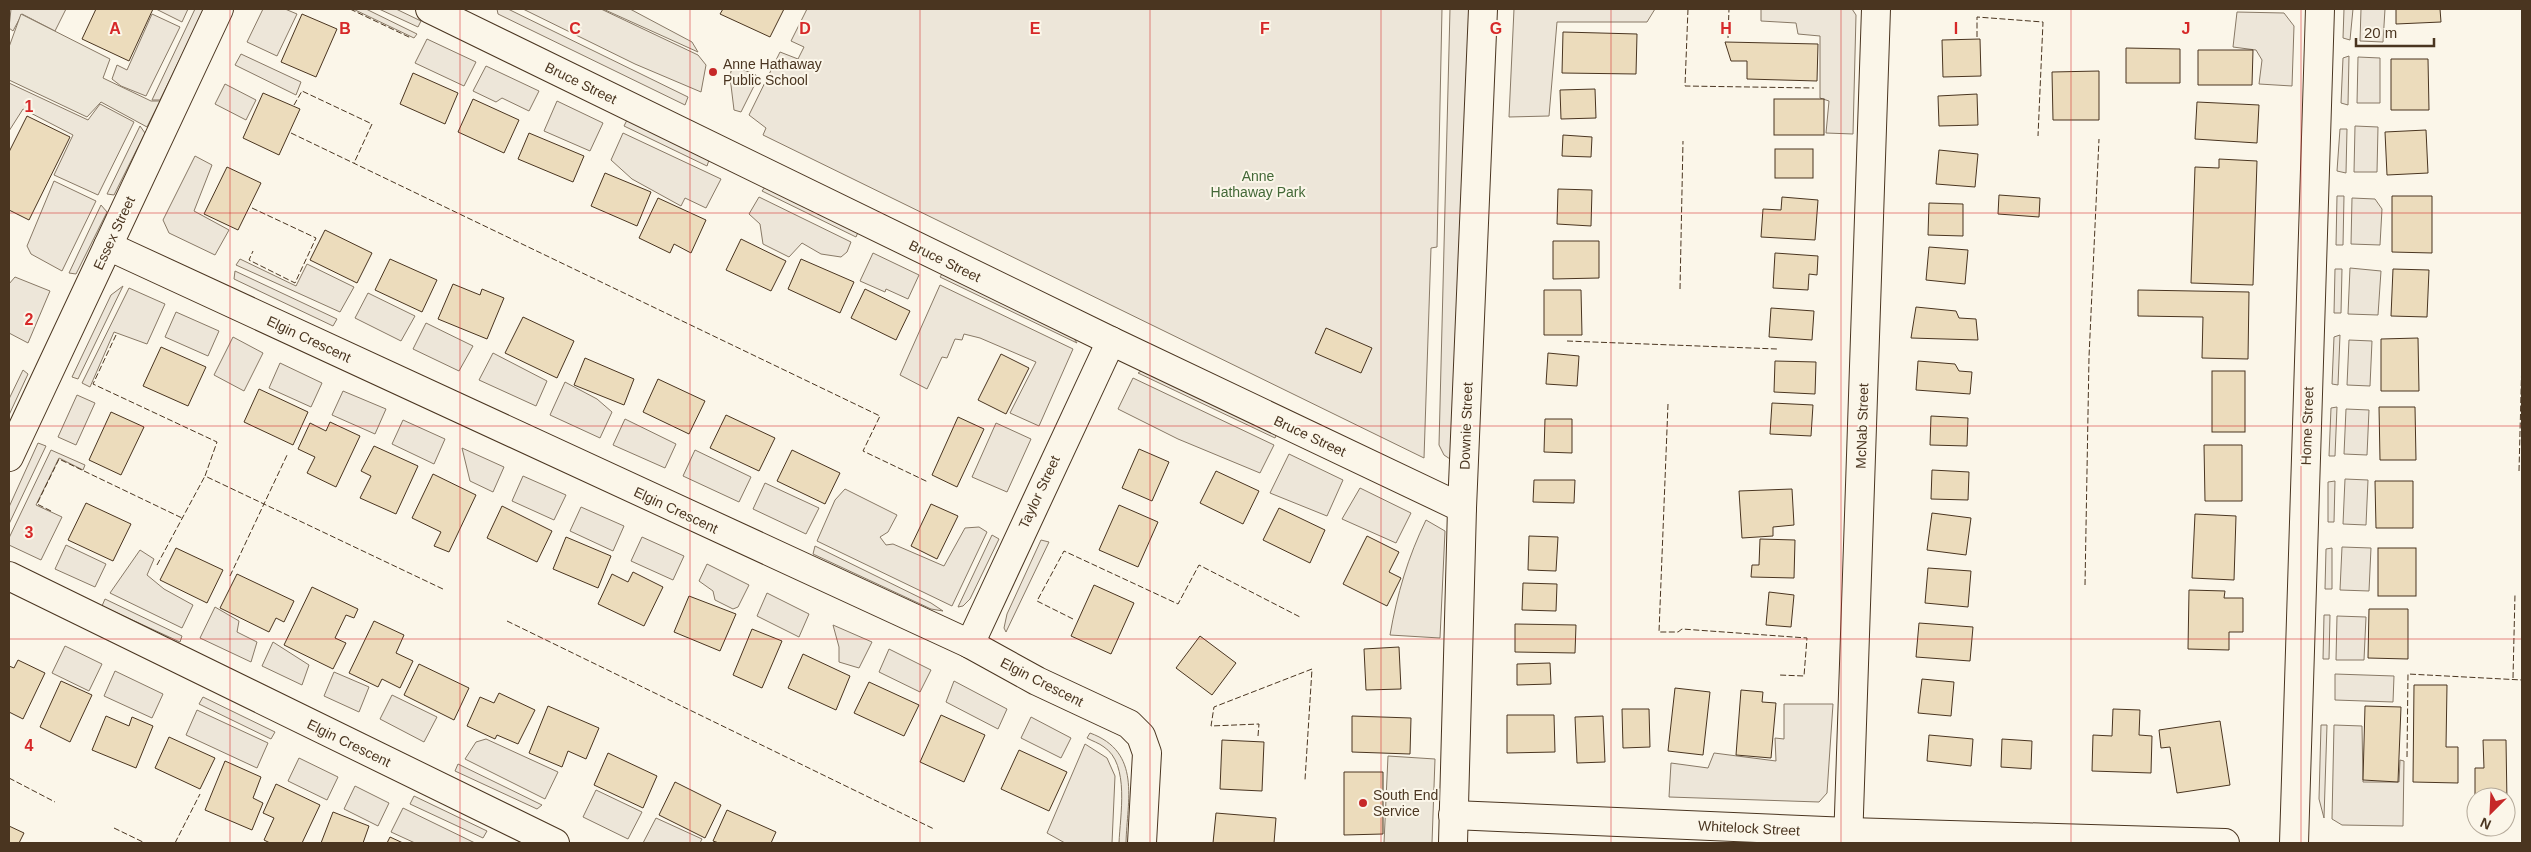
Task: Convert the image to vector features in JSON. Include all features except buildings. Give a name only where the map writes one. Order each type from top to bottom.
[{"type":"street","name":"Essex Street","points":[[9,457],[219,9]]},
{"type":"street","name":"Bruce Street","points":[[430,9],[1111,341],[1462,508]]},
{"type":"street","name":"Downie Street","points":[[1453,843],[1462,508],[1483,9]]},
{"type":"street","name":"McNab Street","points":[[1849,838],[1876,9]]},
{"type":"street","name":"Home Street","points":[[2294,843],[2320,9]]},
{"type":"street","name":"Elgin Crescent","points":[[108,246],[970,644],[1037,681],[1129,724],[1140,736],[1147,753],[1142,843]]},
{"type":"street","name":"Taylor Street","points":[[970,644],[1111,341]]},
{"type":"street","name":"Elgin Crescent","points":[[9,576],[554,843]]},
{"type":"street","name":"Whitelock Street","points":[[1453,815],[1849,838],[2225,843]]},
{"type":"green space","points":[[11,9],[66,9],[55,31],[22,14],[13,31],[9,28]]},
{"type":"green space","points":[[156,9],[188,9],[182,22]]},
{"type":"green space","points":[[195,9],[204,9],[160,100],[152,100]]},
{"type":"green space","points":[[263,9],[285,9],[297,14],[277,56],[247,42]]},
{"type":"green space","points":[[353,9],[366,9],[417,34],[414,38]]},
{"type":"green space","points":[[379,9],[396,9],[421,21],[418,27]]},
{"type":"green space","points":[[497,9],[508,9],[688,97],[685,105],[498,14]]},
{"type":"green space","points":[[523,9],[601,9],[698,55],[706,65],[701,92],[635,64]]},
{"type":"green space","name":"Anne Hathaway Park","points":[[807,9],[1442,9],[1437,247],[1431,248],[1424,458],[763,135],[766,128],[749,115],[780,52],[798,59],[804,47],[791,41]]},
{"type":"green space","points":[[1450,9],[1472,9],[1453,461],[1444,455],[1439,445]]},
{"type":"green space","points":[[1514,9],[1655,9],[1647,22],[1557,22],[1549,116],[1509,117]]},
{"type":"green space","points":[[1761,9],[1852,9],[1856,15],[1853,134],[1826,133],[1829,101],[1820,98],[1820,36],[1798,34],[1796,23],[1761,21]]},
{"type":"green space","points":[[2344,9],[2353,9],[2350,40],[2343,38]]},
{"type":"green space","points":[[2361,9],[2385,9],[2383,42],[2360,41]]},
{"type":"green space","points":[[2237,12],[2284,13],[2294,26],[2292,86],[2259,84],[2262,60],[2256,50],[2233,47]]},
{"type":"green space","points":[[152,14],[180,27],[146,96],[121,86],[112,79],[117,65],[127,70]]},
{"type":"green space","points":[[427,39],[476,62],[464,86],[415,63]]},
{"type":"green space","points":[[241,54],[301,82],[296,95],[235,65]]},
{"type":"green space","points":[[2349,56],[2348,105],[2341,103],[2343,58]]},
{"type":"green space","points":[[2358,57],[2380,58],[2380,103],[2357,103]]},
{"type":"green space","points":[[486,66],[539,91],[529,111],[502,98],[496,102],[473,91]]},
{"type":"green space","points":[[739,68],[756,75],[757,80],[741,112],[734,110],[730,77],[731,71]]},
{"type":"green space","points":[[9,83],[88,120],[100,104],[134,122],[98,195],[54,175],[73,135],[23,109],[9,131]]},
{"type":"green space","points":[[225,84],[256,100],[246,120],[215,104]]},
{"type":"green space","points":[[557,101],[603,123],[590,151],[544,131]]},
{"type":"green space","points":[[627,120],[709,160],[707,166],[624,126]]},
{"type":"green space","points":[[140,126],[145,133],[114,195],[107,194]]},
{"type":"green space","points":[[2355,126],[2378,127],[2377,172],[2354,172]]},
{"type":"green space","points":[[2340,129],[2347,129],[2346,173],[2337,171]]},
{"type":"green space","points":[[623,133],[721,179],[706,208],[685,198],[681,206],[632,179],[611,160]]},
{"type":"green space","points":[[195,156],[212,165],[194,211],[229,230],[215,255],[169,233],[163,220]]},
{"type":"green space","points":[[54,181],[96,201],[62,271],[31,254],[27,246]]},
{"type":"green space","points":[[766,186],[859,230],[856,237],[762,191]]},
{"type":"green space","points":[[2337,196],[2344,196],[2343,245],[2336,245]]},
{"type":"green space","points":[[759,197],[851,242],[847,252],[841,257],[821,254],[802,243],[789,257],[763,244],[760,224],[749,214]]},
{"type":"green space","points":[[2352,198],[2375,199],[2382,209],[2380,245],[2351,244]]},
{"type":"green space","points":[[101,205],[107,212],[76,274],[69,273]]},
{"type":"green space","points":[[873,253],[919,275],[908,299],[886,289],[885,292],[860,281]]},
{"type":"green space","points":[[240,259],[296,286],[307,264],[354,287],[340,312],[236,265]]},
{"type":"green space","points":[[2350,268],[2381,271],[2378,315],[2348,314]]},
{"type":"green space","points":[[2335,269],[2342,269],[2341,313],[2334,313]]},
{"type":"green space","points":[[235,271],[337,319],[333,326],[234,279]]},
{"type":"green space","points":[[944,271],[1073,337],[1077,343],[940,277]]},
{"type":"green space","points":[[15,277],[50,291],[28,343],[9,333],[9,284]]},
{"type":"green space","points":[[940,285],[1073,349],[1039,426],[1010,413],[1036,362],[980,338],[964,334],[962,340],[955,339],[947,358],[942,357],[927,389],[900,375]]},
{"type":"green space","points":[[123,286],[78,379],[72,377],[111,295]]},
{"type":"green space","points":[[129,288],[165,304],[147,344],[114,332],[90,387],[82,383]]},
{"type":"green space","points":[[368,293],[415,316],[401,341],[355,318]]},
{"type":"green space","points":[[176,312],[219,331],[208,356],[165,337]]},
{"type":"green space","points":[[426,323],[473,346],[459,371],[413,349]]},
{"type":"green space","points":[[2340,335],[2338,385],[2332,384],[2334,337]]},
{"type":"green space","points":[[233,337],[263,353],[244,391],[214,375]]},
{"type":"green space","points":[[2349,340],[2372,341],[2370,386],[2347,385]]},
{"type":"green space","points":[[493,353],[547,381],[536,406],[479,380]]},
{"type":"green space","points":[[280,363],[322,383],[311,407],[269,388]]},
{"type":"green space","points":[[23,370],[28,374],[9,415],[9,399]]},
{"type":"green space","points":[[1143,370],[1279,429],[1275,438],[1138,373]]},
{"type":"green space","points":[[1133,378],[1274,445],[1260,473],[1178,439],[1118,409]]},
{"type":"green space","points":[[565,382],[597,399],[612,412],[600,438],[550,415]]},
{"type":"green space","points":[[343,391],[386,409],[375,434],[332,415]]},
{"type":"green space","points":[[77,395],[95,403],[76,445],[58,437]]},
{"type":"green space","points":[[2337,407],[2335,456],[2329,456],[2331,408]]},
{"type":"green space","points":[[2346,409],[2369,410],[2367,455],[2344,454]]},
{"type":"green space","points":[[625,419],[676,444],[665,468],[613,445]]},
{"type":"green space","points":[[403,420],[445,439],[434,464],[392,444]]},
{"type":"green space","points":[[996,423],[1031,439],[1007,492],[972,477]]},
{"type":"green space","points":[[38,443],[46,446],[9,524],[9,507]]},
{"type":"green space","points":[[462,448],[504,467],[493,492],[470,481]]},
{"type":"green space","points":[[51,450],[85,465],[83,470],[59,458],[36,505],[62,517],[41,560],[9,545],[9,538]]},
{"type":"green space","points":[[695,450],[751,477],[739,502],[683,476]]},
{"type":"green space","points":[[1289,454],[1343,480],[1327,516],[1270,493]]},
{"type":"green space","points":[[523,476],[566,495],[554,520],[512,501]]},
{"type":"green space","points":[[2345,479],[2368,480],[2366,525],[2343,524]]},
{"type":"green space","points":[[2335,481],[2334,522],[2328,522],[2328,482]]},
{"type":"green space","points":[[765,483],[819,508],[806,534],[753,509]]},
{"type":"green space","points":[[1360,488],[1411,513],[1396,543],[1342,519]]},
{"type":"green space","points":[[845,489],[897,515],[888,532],[880,537],[886,545],[893,544],[944,566],[965,528],[979,527],[987,532],[952,606],[817,541],[835,500]]},
{"type":"green space","points":[[581,507],[624,526],[613,551],[570,531]]},
{"type":"green space","points":[[1426,520],[1445,531],[1440,638],[1390,635],[1404,576]]},
{"type":"green space","points":[[992,535],[999,539],[970,599],[963,606],[958,607]]},
{"type":"green space","points":[[642,537],[684,556],[673,580],[631,561]]},
{"type":"green space","points":[[1041,540],[1049,542],[1006,632],[1004,628],[1007,614]]},
{"type":"green space","points":[[66,545],[106,564],[95,587],[55,569]]},
{"type":"green space","points":[[815,546],[931,603],[943,611],[931,609],[813,554]]},
{"type":"green space","points":[[2342,547],[2371,548],[2369,591],[2340,590]]},
{"type":"green space","points":[[2332,548],[2332,589],[2325,589],[2326,549]]},
{"type":"green space","points":[[140,550],[154,559],[147,575],[164,589],[193,605],[182,628],[110,593]]},
{"type":"green space","points":[[707,564],[749,585],[738,607],[733,609],[715,600],[713,591],[699,581]]},
{"type":"green space","points":[[767,593],[809,614],[799,637],[757,616]]},
{"type":"green space","points":[[105,599],[182,636],[180,642],[102,606]]},
{"type":"green space","points":[[215,607],[239,621],[237,632],[257,642],[251,662],[200,638]]},
{"type":"green space","points":[[2324,615],[2330,615],[2329,659],[2323,659]]},
{"type":"green space","points":[[2337,616],[2366,617],[2364,660],[2336,660]]},
{"type":"green space","points":[[833,625],[872,642],[859,668],[839,662],[839,647]]},
{"type":"green space","points":[[273,642],[309,665],[302,685],[262,666]]},
{"type":"green space","points":[[65,646],[102,664],[89,691],[52,673]]},
{"type":"green space","points":[[889,649],[931,670],[920,692],[879,672]]},
{"type":"green space","points":[[115,671],[163,694],[152,718],[104,696]]},
{"type":"green space","points":[[334,672],[369,687],[359,712],[324,696]]},
{"type":"green space","points":[[2335,674],[2394,676],[2393,702],[2335,700]]},
{"type":"green space","points":[[954,681],[1007,709],[998,729],[946,702]]},
{"type":"green space","points":[[392,695],[437,717],[424,742],[380,719]]},
{"type":"green space","points":[[203,697],[275,732],[271,739],[199,704]]},
{"type":"green space","points":[[1784,704],[1833,704],[1827,793],[1819,802],[1669,797],[1671,763],[1708,768],[1714,753],[1776,761],[1775,738],[1784,739]]},
{"type":"green space","points":[[197,710],[268,743],[257,768],[186,735]]},
{"type":"green space","points":[[1031,717],[1071,738],[1061,758],[1021,738]]},
{"type":"green space","points":[[2321,725],[2327,725],[2324,818],[2319,799]]},
{"type":"green space","points":[[2334,725],[2362,726],[2363,782],[2399,782],[2400,760],[2404,761],[2403,826],[2342,825],[2332,819]]},
{"type":"green space","points":[[1090,733],[1107,741],[1118,752],[1125,765],[1129,794],[1126,843],[1119,843],[1122,791],[1117,765],[1112,755],[1104,747],[1087,738]]},
{"type":"green space","points":[[486,739],[558,772],[545,799],[465,759],[476,742]]},
{"type":"green space","points":[[1085,744],[1107,758],[1115,776],[1112,843],[1065,843],[1047,833]]},
{"type":"green space","points":[[299,758],[338,777],[327,800],[288,781]]},
{"type":"green space","points":[[458,764],[542,805],[537,809],[455,771]]},
{"type":"green space","points":[[355,786],[389,803],[378,826],[344,809]]},
{"type":"green space","points":[[596,790],[642,812],[628,839],[583,817]]},
{"type":"green space","points":[[414,796],[487,831],[483,838],[410,804]]},
{"type":"green space","points":[[403,808],[475,843],[415,843],[391,832]]},
{"type":"green space","points":[[656,818],[702,839],[700,843],[643,843]]},
{"type":"shaded area","points":[[603,9],[630,9],[692,42],[698,52]]},
{"type":"shaded area","points":[[21,14],[110,59],[103,78],[151,101],[160,101],[147,127],[101,102],[87,117],[9,80],[9,47]]},
{"type":"shaded area","points":[[1388,756],[1435,759],[1432,843],[1384,843]]},
{"type":"fence","points":[[350,9],[411,38]]},
{"type":"fence","points":[[1688,9],[1685,86],[1814,88]]},
{"type":"fence","points":[[1728,38],[1729,9]]},
{"type":"fence","points":[[1977,37],[1977,17],[2043,22],[2038,136]]},
{"type":"fence","points":[[294,105],[302,91],[372,124],[354,163]]},
{"type":"fence","points":[[291,133],[880,416],[863,451],[928,482]]},
{"type":"fence","points":[[2085,585],[2089,357],[2099,139]]},
{"type":"fence","points":[[1680,289],[1683,141]]},
{"type":"fence","points":[[252,208],[316,238],[295,283],[249,260],[253,251]]},
{"type":"fence","points":[[116,335],[93,384],[217,442],[205,476],[445,590]]},
{"type":"fence","points":[[1567,341],[1777,349]]},
{"type":"fence","points":[[2519,471],[2522,356]]},
{"type":"fence","points":[[1668,404],[1659,632],[1678,632],[1682,629],[1807,638],[1804,676],[1779,675]]},
{"type":"fence","points":[[230,576],[288,453]]},
{"type":"fence","points":[[51,511],[37,504],[59,459],[182,518]]},
{"type":"fence","points":[[157,565],[205,476]]},
{"type":"fence","points":[[1073,619],[1037,601],[1064,551],[1178,604],[1199,565],[1300,617]]},
{"type":"fence","points":[[2513,678],[2515,594]]},
{"type":"fence","points":[[507,621],[934,829]]},
{"type":"fence","points":[[1258,736],[1259,724],[1211,726],[1214,707],[1312,669],[1305,780]]},
{"type":"fence","points":[[2407,757],[2408,674],[2522,680]]},
{"type":"fence","points":[[9,778],[55,802]]},
{"type":"fence","points":[[175,843],[200,794]]},
{"type":"fence","points":[[114,828],[145,843]]},
{"type":"place","name":"Anne Hathaway Public School","points":[[713,72]]},
{"type":"place","name":"South End Service","points":[[1363,803]]}]
